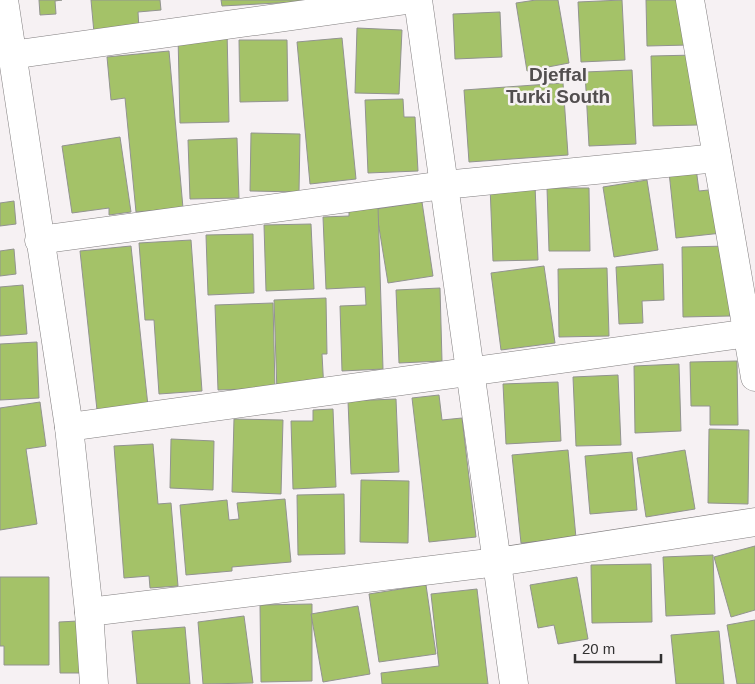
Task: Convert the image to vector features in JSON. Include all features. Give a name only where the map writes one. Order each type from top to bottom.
[{"type":"street","points":[[4,0],[39,240],[69,427],[89,612],[94,684]]},
{"type":"street","points":[[11,55],[407,0]]},
{"type":"street","points":[[418,0],[514,684]]},
{"type":"street","points":[[690,0],[749,333],[755,377]]},
{"type":"street","points":[[39,240],[444,185],[717,158]]},
{"type":"street","points":[[69,427],[749,333]]},
{"type":"street","points":[[89,612],[497,562],[755,522]]},
{"type":"building","points":[[39,0],[62,0],[55,1],[56,14],[40,15]]},
{"type":"building","points":[[91,0],[160,0],[161,10],[138,12],[139,29],[94,33]]},
{"type":"building","points":[[221,0],[333,0],[222,6]]},
{"type":"building","points":[[536,0],[558,0],[569,63],[527,71],[516,3]]},
{"type":"building","points":[[622,0],[625,60],[581,62],[578,2]]},
{"type":"building","points":[[646,0],[688,0],[689,45],[647,46]]},
{"type":"building","points":[[500,12],[502,57],[455,59],[453,14]]},
{"type":"building","points":[[357,28],[402,30],[399,94],[355,93]]},
{"type":"building","points":[[227,30],[229,122],[180,123],[178,36]]},
{"type":"building","points":[[342,38],[356,179],[310,184],[297,42]]},
{"type":"building","points":[[239,40],[287,40],[288,101],[240,102]]},
{"type":"building","points":[[169,51],[183,208],[136,212],[125,98],[111,100],[107,57]]},
{"type":"building","points":[[696,55],[698,125],[653,126],[651,56]]},
{"type":"building","points":[[632,70],[636,144],[589,146],[585,72]]},
{"type":"building","points":[[563,83],[568,155],[469,162],[464,90]]},
{"type":"building","points":[[403,99],[404,117],[415,117],[418,171],[368,173],[365,100]]},
{"type":"building","points":[[251,133],[300,134],[299,192],[250,191]]},
{"type":"building","points":[[120,137],[131,212],[109,215],[109,208],[72,213],[62,146]]},
{"type":"building","points":[[237,138],[239,198],[190,199],[188,140]]},
{"type":"building","points":[[696,168],[699,191],[718,189],[722,233],[676,238],[669,172]]},
{"type":"building","points":[[647,180],[658,250],[614,257],[603,187]]},
{"type":"building","points":[[535,185],[538,260],[493,261],[490,186]]},
{"type":"building","points":[[547,188],[589,188],[590,251],[549,251]]},
{"type":"building","points":[[14,201],[16,224],[0,226],[0,203]]},
{"type":"building","points":[[422,202],[433,276],[388,283],[376,209]]},
{"type":"building","points":[[378,206],[383,369],[342,371],[340,306],[366,305],[365,287],[326,289],[323,217],[349,216],[349,207]]},
{"type":"building","points":[[311,224],[314,289],[266,291],[264,225]]},
{"type":"building","points":[[253,234],[254,293],[208,295],[206,235]]},
{"type":"building","points":[[191,240],[202,391],[159,394],[154,320],[145,320],[139,243]]},
{"type":"building","points":[[131,246],[148,406],[97,410],[80,251]]},
{"type":"building","points":[[729,246],[730,316],[683,317],[682,247]]},
{"type":"building","points":[[14,249],[16,274],[0,276],[0,251]]},
{"type":"building","points":[[663,264],[664,300],[642,301],[643,323],[619,324],[616,267]]},
{"type":"building","points":[[544,266],[555,343],[501,350],[491,273]]},
{"type":"building","points":[[607,268],[609,336],[559,337],[558,269]]},
{"type":"building","points":[[23,285],[27,334],[0,336],[0,287]]},
{"type":"building","points":[[440,288],[442,361],[399,363],[396,290]]},
{"type":"building","points":[[326,298],[327,354],[322,354],[324,391],[277,393],[274,300]]},
{"type":"building","points":[[273,303],[275,388],[218,390],[215,305]]},
{"type":"building","points":[[37,342],[39,398],[0,400],[0,344]]},
{"type":"building","points":[[737,361],[738,425],[710,425],[710,406],[691,406],[690,362]]},
{"type":"building","points":[[679,364],[681,431],[635,433],[634,366]]},
{"type":"building","points":[[618,375],[621,445],[576,446],[573,377]]},
{"type":"building","points":[[558,382],[561,441],[506,444],[503,384]]},
{"type":"building","points":[[439,395],[442,420],[462,418],[476,537],[429,542],[412,398]]},
{"type":"building","points":[[396,399],[399,472],[351,474],[348,401]]},
{"type":"building","points":[[40,402],[46,446],[26,449],[37,524],[0,530],[0,408]]},
{"type":"building","points":[[333,409],[336,487],[293,489],[291,421],[313,421],[313,410]]},
{"type":"building","points":[[234,419],[283,420],[281,494],[232,492]]},
{"type":"building","points":[[709,429],[749,430],[748,504],[708,503]]},
{"type":"building","points":[[171,439],[214,441],[213,490],[170,488]]},
{"type":"building","points":[[153,444],[158,504],[171,503],[178,586],[150,588],[149,576],[124,578],[114,446]]},
{"type":"building","points":[[568,450],[576,538],[521,543],[512,455]]},
{"type":"building","points":[[685,450],[695,509],[646,517],[637,458]]},
{"type":"building","points":[[632,452],[637,510],[590,514],[585,456]]},
{"type":"building","points":[[361,480],[409,481],[408,543],[360,542]]},
{"type":"building","points":[[344,494],[345,554],[298,555],[297,495]]},
{"type":"building","points":[[285,499],[291,562],[232,567],[232,571],[186,575],[180,505],[227,500],[229,520],[239,519],[237,503]]},
{"type":"building","points":[[755,546],[755,610],[731,617],[714,557]]},
{"type":"building","points":[[713,555],[715,614],[666,616],[663,557]]},
{"type":"building","points":[[651,564],[652,622],[592,623],[591,565]]},
{"type":"building","points":[[0,577],[49,577],[49,665],[4,665],[4,646],[0,646]]},
{"type":"building","points":[[577,577],[588,639],[558,644],[554,625],[538,628],[530,585]]},
{"type":"building","points":[[426,585],[436,654],[379,662],[369,594]]},
{"type":"building","points":[[477,589],[488,684],[382,684],[381,673],[439,666],[431,594]]},
{"type":"building","points":[[312,604],[312,681],[261,682],[260,605]]},
{"type":"building","points":[[358,606],[370,674],[323,682],[311,614]]},
{"type":"building","points":[[244,616],[253,683],[203,684],[198,622]]},
{"type":"building","points":[[755,620],[755,684],[737,684],[727,625]]},
{"type":"building","points":[[78,621],[80,673],[60,673],[59,622]]},
{"type":"building","points":[[185,627],[190,684],[137,684],[132,631]]},
{"type":"building","points":[[719,631],[724,684],[676,684],[671,635]]},
{"type":"district","name":"Djeffal Turki South","points":[[558,85]]}]
